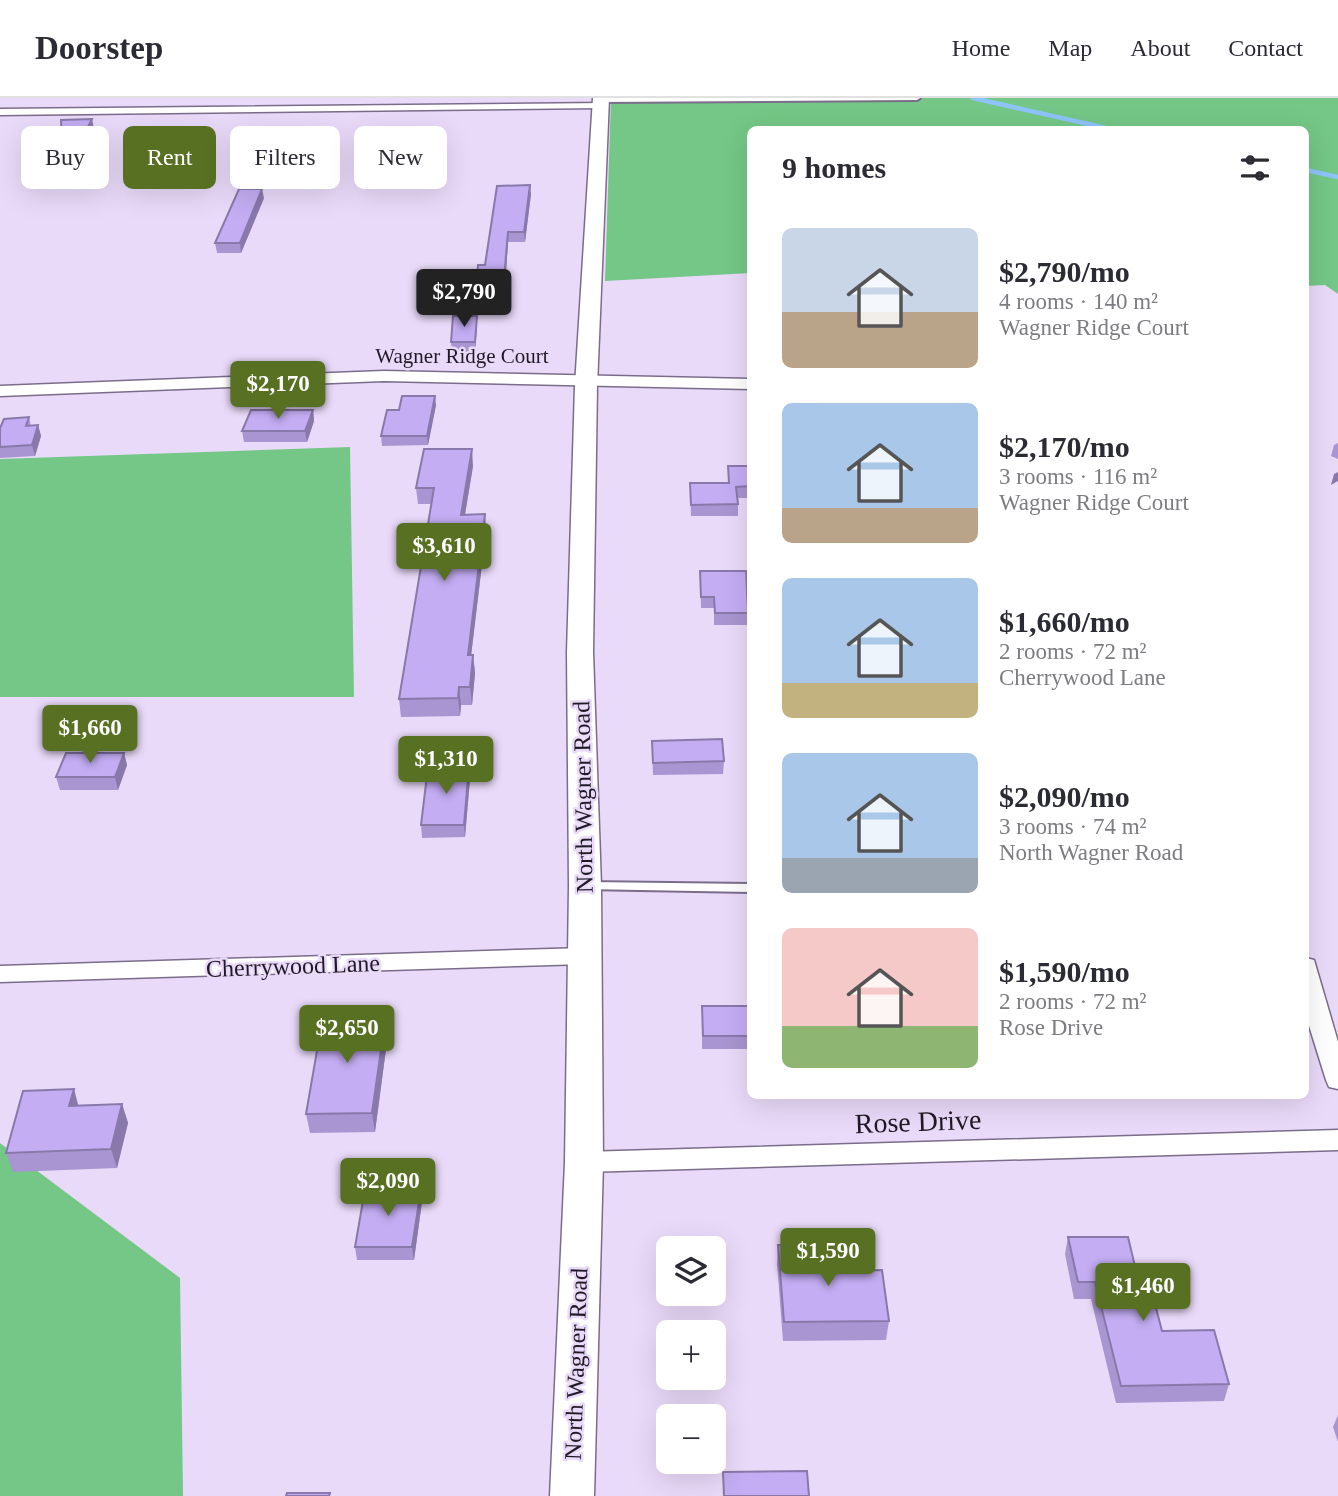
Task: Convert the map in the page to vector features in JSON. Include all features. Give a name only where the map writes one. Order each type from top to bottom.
[{"type":"main road","name":"North Wagner Road","points":[[572,1496],[583,1162],[585,956],[580,652],[587,378],[601,101]]},
{"type":"street","points":[[0,112],[601,101]]},
{"type":"street","name":"Wagner Ridge Court","points":[[0,391],[384,376],[587,378],[747,384]]},
{"type":"street","name":"Cherrywood Lane","points":[[0,974],[585,956]]},
{"type":"street","points":[[1309,986],[1338,1080]]},
{"type":"street","name":"Rose Drive","points":[[583,1162],[1337,1134]]},
{"type":"lane","points":[[601,101],[917,98]]},
{"type":"lane","points":[[585,886],[747,888]]},
{"type":"green space","points":[[611,98],[1338,98],[1338,294],[1325,285],[1309,286],[1309,126],[747,126],[747,273],[605,281]]},
{"type":"green space","points":[[350,447],[354,697],[0,697],[0,459]]},
{"type":"green space","points":[[0,1143],[180,1278],[183,1496],[0,1496]]},
{"type":"building","points":[[92,119],[88,126],[61,126],[61,120]]},
{"type":"building","points":[[530,185],[524,232],[508,232],[503,291],[476,292],[478,265],[485,265],[497,186]]},
{"type":"building","points":[[239,189],[262,189],[240,243],[215,243]]},
{"type":"building","points":[[453,316],[477,316],[475,342],[451,342]]},
{"type":"building","points":[[402,396],[435,396],[427,436],[381,436],[387,410],[399,410]]},
{"type":"building","points":[[251,410],[313,410],[305,431],[242,431]]},
{"type":"building","points":[[29,417],[26,426],[38,425],[32,445],[0,447],[0,428],[4,419]]},
{"type":"building","points":[[424,449],[472,449],[461,515],[485,514],[468,655],[473,655],[470,687],[459,687],[458,698],[399,699],[434,488],[416,488]]},
{"type":"building","points":[[728,466],[747,466],[747,486],[736,487],[738,504],[691,505],[690,483],[729,483]]},
{"type":"building","points":[[700,571],[746,571],[747,613],[715,613],[714,597],[701,597]]},
{"type":"building","points":[[722,739],[724,761],[653,763],[652,741]]},
{"type":"building","points":[[66,753],[124,753],[115,777],[56,777]]},
{"type":"building","points":[[469,766],[464,825],[421,825],[428,767]]},
{"type":"building","points":[[702,1006],[747,1006],[747,1036],[703,1036]]},
{"type":"building","points":[[386,1015],[372,1113],[306,1114],[323,1016]]},
{"type":"building","points":[[74,1089],[69,1106],[122,1104],[111,1149],[6,1153],[23,1091]]},
{"type":"building","points":[[365,1189],[421,1189],[412,1247],[355,1247]]},
{"type":"building","points":[[1068,1237],[1128,1237],[1144,1304],[1155,1304],[1162,1331],[1214,1330],[1229,1384],[1121,1386],[1095,1282],[1078,1282]]},
{"type":"building","points":[[778,1245],[835,1245],[837,1271],[882,1270],[889,1321],[784,1322]]},
{"type":"building","points":[[807,1471],[809,1496],[724,1496],[723,1474]]},
{"type":"building","points":[[287,1493],[330,1493],[329,1496],[286,1496]]},
{"type":"waterway","points":[[973,98],[1097,126]]},
{"type":"waterway","points":[[1309,171],[1338,177]]}]
